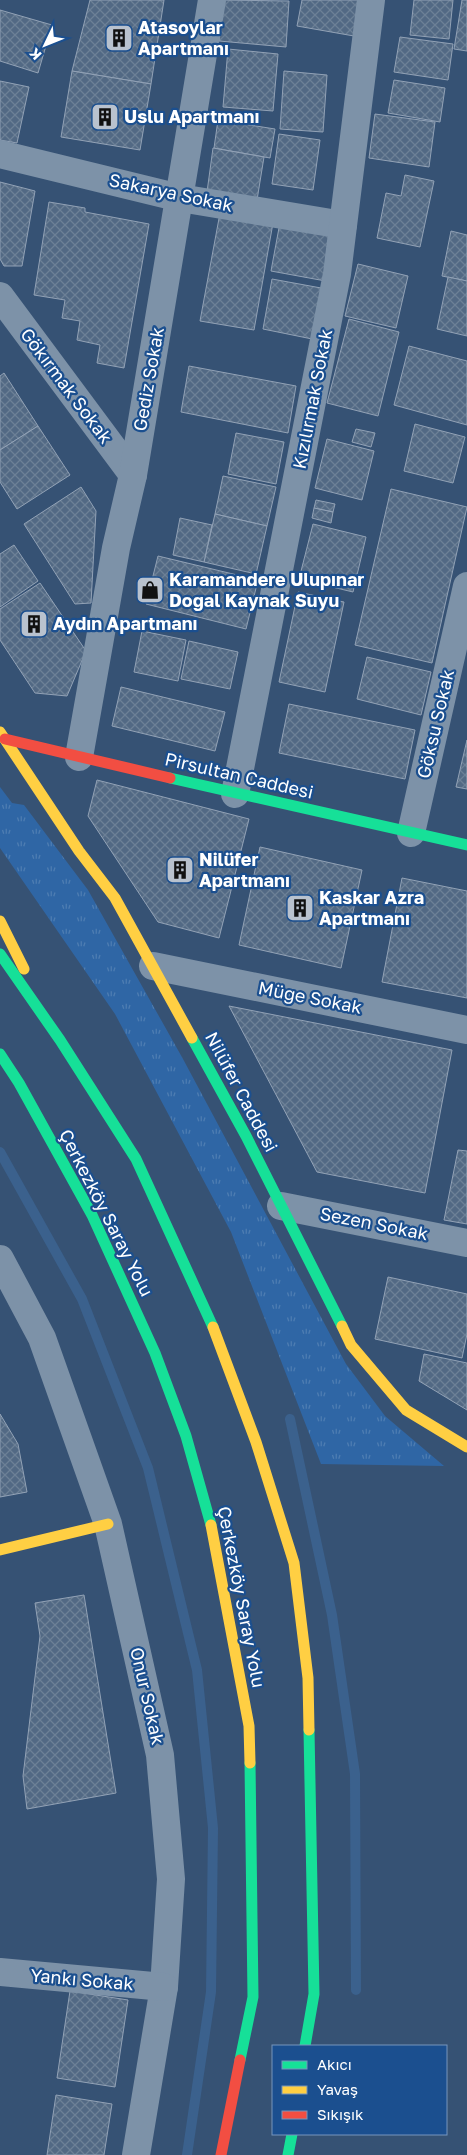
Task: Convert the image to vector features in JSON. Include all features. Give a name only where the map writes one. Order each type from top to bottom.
[{"type":"main road","name":"Pirsultan Caddesi","points":[[2,735],[80,757],[235,794],[467,845]]},
{"type":"main road","name":"Nilüfer Caddesi","points":[[2,735],[79,851],[115,898],[246,1136],[351,1345],[406,1410],[467,1447]]},
{"type":"main road","points":[[0,921],[60,1040]]},
{"type":"main road","points":[[0,954],[60,1040],[136,1159],[220,1341],[256,1442],[294,1563],[308,1678],[314,1994],[306,2045]]},
{"type":"main road","points":[[0,1054],[19,1083]]},
{"type":"main road","points":[[0,1059],[19,1083]]},
{"type":"main road","name":"Çerkezköy Saray Yolu","points":[[19,1083],[92,1215],[155,1353],[186,1436],[215,1545],[249,1726],[253,1997],[221,2155]]},
{"type":"main road","points":[[0,1550],[108,1524]]},
{"type":"main road","points":[[288,2155],[292,2135]]},
{"type":"street","name":"Gediz Sokak","points":[[80,757],[116,548],[133,475],[212,0]]},
{"type":"street","name":"Kızılırmak Sokak","points":[[235,794],[337,274],[371,0]]},
{"type":"street","name":"Sakarya Sokak","points":[[0,154],[180,198],[343,225]]},
{"type":"street","name":"Gökırmak Sokak","points":[[0,296],[133,475]]},
{"type":"street","name":"Göksu Sokak","points":[[411,833],[467,586]]},
{"type":"street","name":"Müge Sokak","points":[[153,966],[467,1030]]},
{"type":"street","name":"Sezen Sokak","points":[[281,1206],[467,1243]]},
{"type":"street","name":"Onur Sokak","points":[[0,1259],[42,1338],[108,1524],[160,1755],[171,1878],[164,1988],[136,2155]]},
{"type":"street","name":"Yankı Sokak","points":[[0,1972],[164,1988]]},
{"type":"green space","points":[[0,787],[12,803],[24,805],[88,890],[183,1059],[346,1364],[385,1416],[444,1466],[321,1464],[231,1232],[115,1014],[0,848]]},
{"type":"building","name":"Atasoylar Apartmanı","points":[[90,0],[164,0],[151,84],[72,71]]},
{"type":"building","points":[[221,0],[289,1],[286,47],[219,41]]},
{"type":"building","points":[[302,0],[360,0],[354,36],[297,26]]},
{"type":"building","points":[[414,0],[453,0],[449,39],[410,35]]},
{"type":"building","points":[[462,0],[467,0],[467,51],[454,49]]},
{"type":"building","points":[[0,10],[52,25],[38,73],[0,61]]},
{"type":"building","points":[[400,37],[453,44],[448,80],[394,72]]},
{"type":"building","points":[[228,49],[278,54],[273,111],[223,107]]},
{"type":"building","name":"Uslu Apartmanı","points":[[72,71],[151,84],[140,150],[61,137]]},
{"type":"building","points":[[284,71],[327,75],[323,132],[280,129]]},
{"type":"building","points":[[394,80],[445,88],[440,122],[388,113]]},
{"type":"building","points":[[0,81],[29,87],[17,143],[0,140]]},
{"type":"building","points":[[375,114],[435,122],[429,167],[369,158]]},
{"type":"building","points":[[218,120],[275,129],[270,158],[214,148]]},
{"type":"building","points":[[279,134],[320,140],[313,190],[272,184]]},
{"type":"building","points":[[213,148],[264,157],[257,200],[207,192]]},
{"type":"building","points":[[405,175],[434,181],[420,247],[377,238],[386,193],[401,196]]},
{"type":"building","points":[[0,182],[35,191],[22,266],[4,266],[0,259]]},
{"type":"building","points":[[49,202],[85,208],[85,212],[149,224],[124,368],[97,363],[100,345],[77,340],[80,321],[62,318],[65,300],[34,295]]},
{"type":"building","points":[[220,213],[273,223],[254,330],[200,321]]},
{"type":"building","points":[[281,217],[340,228],[331,282],[271,271]]},
{"type":"building","points":[[451,231],[467,235],[467,281],[442,276]]},
{"type":"building","points":[[358,264],[408,276],[396,328],[345,316]]},
{"type":"building","points":[[448,277],[467,281],[467,336],[437,329]]},
{"type":"building","points":[[272,279],[332,290],[322,341],[263,329]]},
{"type":"building","points":[[349,319],[399,332],[378,416],[327,403]]},
{"type":"building","points":[[409,346],[467,361],[467,425],[394,405]]},
{"type":"building","points":[[189,366],[296,386],[288,433],[181,412]]},
{"type":"building","points":[[4,373],[38,426],[0,450],[0,376]]},
{"type":"building","points":[[415,424],[465,437],[453,483],[404,471]]},
{"type":"building","points":[[38,426],[70,475],[17,509],[0,482],[0,450]]},
{"type":"building","points":[[356,429],[375,433],[371,447],[352,442]]},
{"type":"building","points":[[236,433],[284,442],[276,484],[228,474]]},
{"type":"building","points":[[327,439],[374,451],[362,500],[315,488]]},
{"type":"building","points":[[223,476],[276,487],[267,526],[215,514]]},
{"type":"building","points":[[81,487],[96,511],[91,603],[75,604],[24,524]]},
{"type":"building","points":[[391,489],[467,507],[432,663],[355,645]]},
{"type":"building","points":[[316,500],[335,504],[333,512],[314,508]]},
{"type":"building","points":[[314,508],[333,512],[331,523],[312,518]]},
{"type":"building","points":[[215,514],[267,526],[256,574],[204,562]]},
{"type":"building","points":[[180,518],[212,525],[204,562],[173,555]]},
{"type":"building","points":[[313,524],[366,537],[353,592],[299,579]]},
{"type":"building","points":[[14,545],[38,581],[0,607],[0,554]]},
{"type":"building","points":[[158,556],[258,580],[246,629],[146,604]]},
{"type":"building","name":"Aydın Apartmanı","points":[[40,583],[86,651],[67,696],[35,693],[0,640],[0,609]]},
{"type":"building","points":[[298,592],[344,602],[325,692],[279,682]]},
{"type":"building","points":[[142,631],[186,640],[178,681],[134,672]]},
{"type":"building","points":[[189,641],[238,652],[230,689],[181,679]]},
{"type":"building","points":[[367,657],[431,672],[421,715],[357,699]]},
{"type":"building","points":[[121,687],[225,712],[215,751],[112,726]]},
{"type":"building","points":[[289,704],[415,730],[405,779],[279,753]]},
{"type":"building","points":[[467,740],[467,789],[456,787]]},
{"type":"building","name":"Nilüfer Apartmanı","points":[[97,780],[249,819],[219,938],[158,922],[88,816]]},
{"type":"building","name":"Kaskar Azra Apartmanı","points":[[260,847],[362,870],[341,968],[239,945]]},
{"type":"building","points":[[402,878],[467,891],[467,998],[382,982]]},
{"type":"building","points":[[229,1006],[452,1050],[425,1193],[317,1172]]},
{"type":"building","points":[[458,1150],[467,1151],[467,1224],[444,1220]]},
{"type":"building","points":[[388,1277],[467,1294],[467,1334],[462,1358],[375,1339]]},
{"type":"building","points":[[424,1354],[467,1363],[467,1410],[419,1381]]},
{"type":"building","points":[[0,1414],[18,1444],[27,1492],[0,1497]]},
{"type":"building","points":[[84,1595],[116,1793],[27,1809],[23,1776],[40,1636],[35,1603]]},
{"type":"building","points":[[70,1991],[128,2000],[115,2087],[57,2078]]},
{"type":"building","points":[[56,2095],[112,2104],[104,2155],[47,2155]]},
{"type":"waterway","points":[[0,1152],[82,1299],[148,1468],[197,1670],[213,1828],[211,1992],[187,2155]]},
{"type":"waterway","points":[[290,1419],[332,1615],[355,1774],[356,1990]]},
{"type":"traffic: fast","points":[[170,778],[467,845]]},
{"type":"traffic: fast","points":[[0,954],[60,1040],[136,1159],[213,1327]]},
{"type":"traffic: fast","points":[[192,1038],[246,1136],[342,1326]]},
{"type":"traffic: fast","points":[[0,1054],[19,1083],[92,1215],[155,1353],[186,1436],[211,1525]]},
{"type":"traffic: fast","points":[[305,2045],[314,1994],[309,1730]]},
{"type":"traffic: fast","points":[[240,2060],[253,1997],[250,1763]]},
{"type":"traffic: fast","points":[[288,2155],[292,2135]]},
{"type":"traffic: slow","points":[[0,732],[79,851],[115,898],[192,1038]]},
{"type":"traffic: slow","points":[[0,921],[24,969]]},
{"type":"traffic: slow","points":[[342,1326],[351,1345],[406,1410],[467,1447]]},
{"type":"traffic: slow","points":[[213,1327],[256,1442],[294,1563],[308,1678],[309,1730]]},
{"type":"traffic: slow","points":[[0,1550],[108,1524]]},
{"type":"traffic: slow","points":[[211,1525],[249,1726],[250,1763]]},
{"type":"traffic: jam","points":[[5,739],[170,778]]},
{"type":"traffic: jam","points":[[221,2155],[240,2060]]},
{"type":"place","name":"Atasoylar Apartmanı","points":[[119,38]]},
{"type":"place","name":"Uslu Apartmanı","points":[[105,117]]},
{"type":"place","name":"Karamandere Ulupınar Doğal Kaynak Suyu","points":[[150,590]]},
{"type":"place","name":"Aydın Apartmanı","points":[[34,624]]},
{"type":"place","name":"Nilüfer Apartmanı","points":[[180,870]]},
{"type":"place","name":"Kaskar Azra Apartmanı","points":[[300,908]]}]
